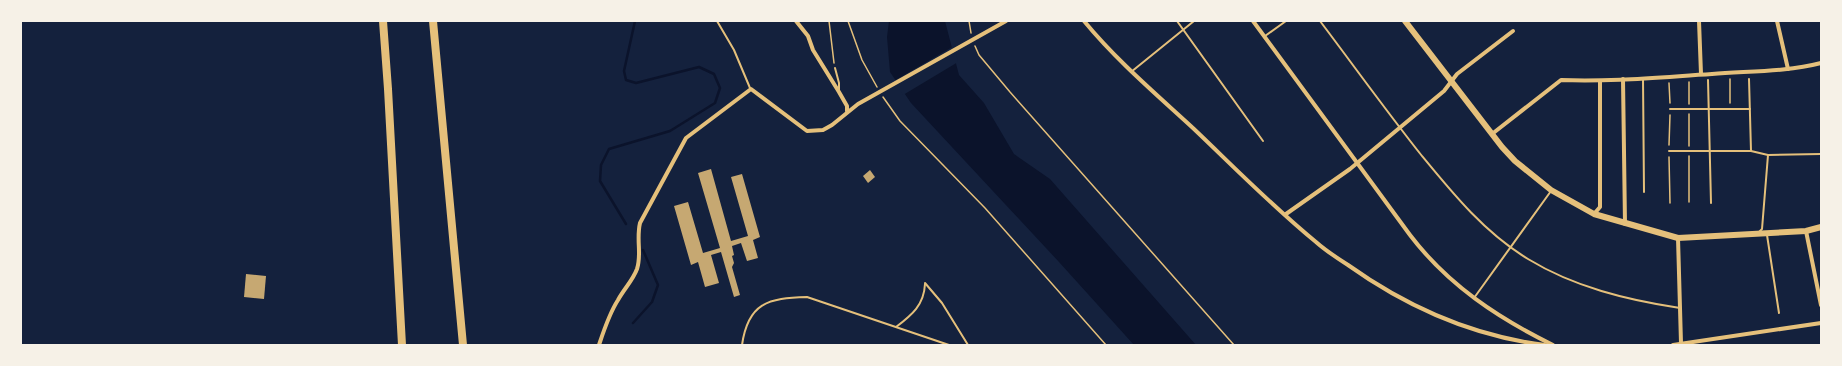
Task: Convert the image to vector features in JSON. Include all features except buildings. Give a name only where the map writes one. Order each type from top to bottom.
[{"type":"highway","points":[[383,21],[402,345]]},
{"type":"highway","points":[[433,21],[463,345]]},
{"type":"main road","points":[[1405,21],[1492,134],[1515,161],[1551,190],[1594,214],[1678,238],[1756,235],[1806,231],[1821,226]]},
{"type":"street","points":[[796,21],[808,36],[813,50],[839,92],[847,106],[848,111]]},
{"type":"street","points":[[598,345],[618,300],[637,268],[640,255],[637,235],[640,223],[686,138],[750,89],[806,131],[823,130],[832,125],[848,111],[1006,21]]},
{"type":"street","points":[[1084,21],[1130,72],[1316,243],[1361,275],[1394,296],[1456,324],[1490,335],[1545,345]]},
{"type":"street","points":[[1253,21],[1417,244],[1433,263],[1447,278],[1494,313],[1553,345]]},
{"type":"street","points":[[1699,21],[1701,74]]},
{"type":"street","points":[[1777,21],[1788,69]]},
{"type":"street","points":[[1286,214],[1357,163],[1444,91],[1457,74],[1513,31]]},
{"type":"street","points":[[1492,134],[1561,80],[1600,81],[1643,77],[1788,69],[1821,63]]},
{"type":"street","points":[[1623,79],[1625,224]]},
{"type":"street","points":[[1594,214],[1600,208],[1600,81]]},
{"type":"street","points":[[1806,231],[1821,305]]},
{"type":"street","points":[[1678,238],[1682,343]]},
{"type":"street","points":[[1673,345],[1821,323]]},
{"type":"lane","points":[[717,21],[734,50],[750,89]]},
{"type":"lane","points":[[1178,21],[1263,141]]},
{"type":"lane","points":[[1130,72],[1194,21]]},
{"type":"lane","points":[[1264,36],[1286,21]]},
{"type":"lane","points":[[1320,21],[1400,128],[1465,208],[1481,224],[1533,262],[1575,282],[1611,294],[1647,303],[1680,308]]},
{"type":"lane","points":[[835,68],[839,83],[839,92]]},
{"type":"lane","points":[[1643,77],[1644,192]]},
{"type":"lane","points":[[1749,78],[1751,151]]},
{"type":"lane","points":[[1708,80],[1711,203]]},
{"type":"lane","points":[[1670,109],[1750,109]]},
{"type":"lane","points":[[1669,150],[1751,151],[1768,155],[1821,154]]},
{"type":"lane","points":[[1756,235],[1762,229],[1768,155]]},
{"type":"lane","points":[[1474,298],[1551,190]]},
{"type":"lane","points":[[1767,234],[1779,313]]},
{"type":"lane","points":[[896,327],[907,319],[919,306],[924,296],[926,283],[942,303],[968,345]]},
{"type":"lane","points":[[742,345],[747,321],[757,307],[786,298],[807,297],[948,345]]},
{"type":"path","points":[[829,21],[835,68]]},
{"type":"path","points":[[848,21],[862,60],[878,88]]},
{"type":"path","points":[[979,54],[1234,345]]},
{"type":"path","points":[[1723,80],[1749,78]]},
{"type":"path","points":[[1730,79],[1730,109]]},
{"type":"path","points":[[1689,202],[1689,81],[1708,80]]},
{"type":"path","points":[[1669,82],[1670,203]]},
{"type":"path","points":[[881,93],[909,132],[985,208],[1106,345]]},
{"type":"water","points":[[889,21],[945,21],[959,75],[984,103],[1014,154],[1050,179],[1196,345],[1134,345],[911,103],[890,72],[887,37]]},
{"type":"pier","points":[[954,46],[958,62],[903,95],[894,81]]},
{"type":"waterway","points":[[626,224],[600,181],[601,165],[609,149],[670,131],[715,103],[720,88],[714,74],[699,67],[636,83],[626,80],[624,71],[635,21]]},
{"type":"waterway","points":[[633,323],[652,302],[658,285],[643,250]]}]
